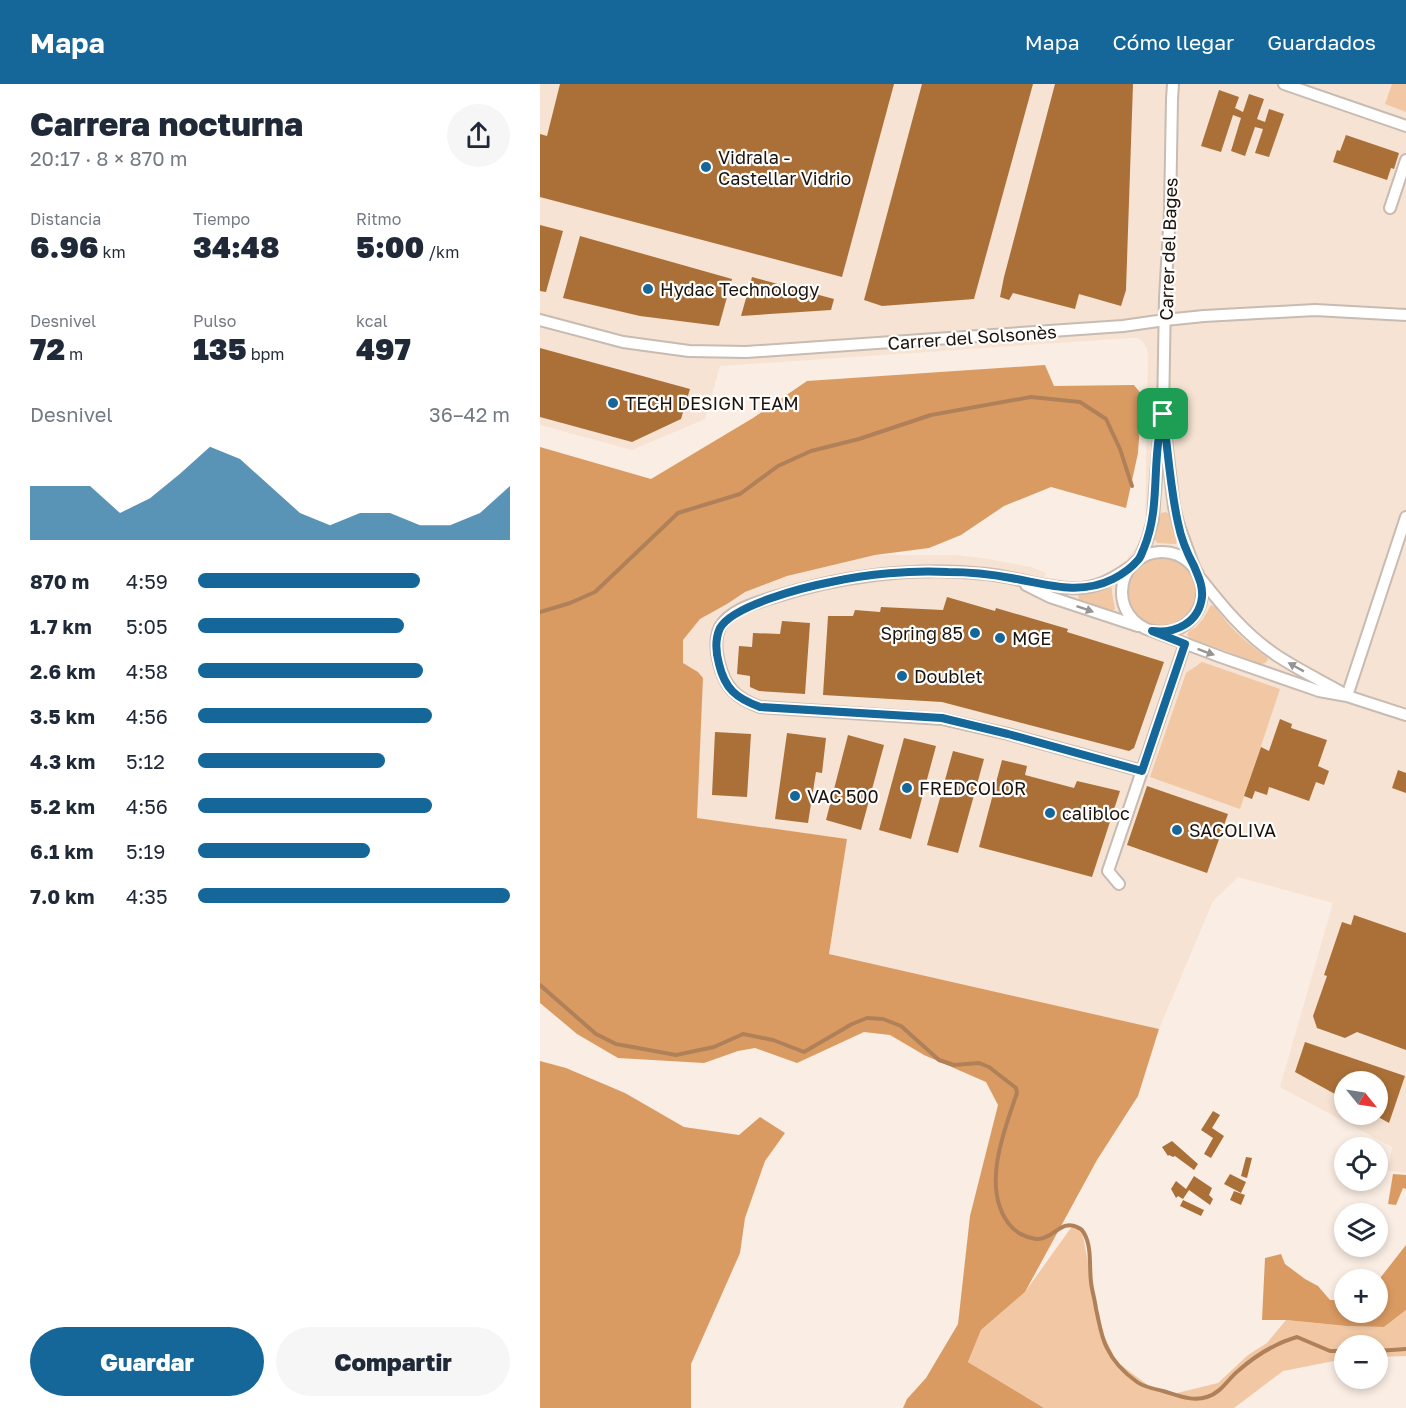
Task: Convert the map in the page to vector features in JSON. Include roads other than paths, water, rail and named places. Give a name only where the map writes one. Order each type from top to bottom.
[{"type":"street","name":"Carrer del Bages","points":[[1173,84],[1163,414],[1176,517],[1196,571]]},
{"type":"street","points":[[1284,84],[1406,126]]},
{"type":"street","points":[[1390,208],[1406,160]]},
{"type":"street","name":"Carrer del Solsonès","points":[[540,320],[623,342],[689,351],[746,352],[1123,326],[1204,316],[1315,310],[1406,315]]},
{"type":"street","name":"Carrer del Bages","points":[[1140,558],[1153,519],[1159,437],[1163,414]]},
{"type":"street","points":[[1347,696],[1406,517]]},
{"type":"street","points":[[1142,771],[942,718],[760,707],[739,698],[724,681],[718,662],[717,640],[720,628],[733,614],[751,605],[831,582],[890,574],[945,572],[986,574],[1069,589],[1084,588],[1113,579],[1140,558],[1149,554],[1168,552],[1187,560],[1237,622],[1274,654],[1347,696]]},
{"type":"street","points":[[1130,567],[1122,588],[1122,599],[1126,610],[1132,620],[1146,629],[1163,632],[1184,626],[1199,608],[1202,586],[1196,571]]},
{"type":"street","points":[[1012,578],[1050,597],[1319,691],[1347,696],[1406,715]]},
{"type":"street","points":[[1119,884],[1108,871],[1185,644]]},
{"type":"waterway","points":[[540,612],[595,592],[678,513],[740,494],[778,466],[811,451],[859,439],[931,415],[1031,397],[1080,402],[1106,419],[1120,449],[1132,486]]},
{"type":"waterway","points":[[540,985],[596,1034],[616,1044],[676,1055],[714,1047],[743,1034],[773,1040],[804,1052],[852,1024],[867,1018],[883,1019],[901,1026],[939,1060],[954,1065],[979,1063],[989,1067],[1016,1088],[1017,1093],[1006,1124],[998,1159],[996,1177],[1001,1210],[1014,1230],[1036,1239],[1071,1225],[1082,1230],[1087,1238],[1091,1285],[1105,1344],[1120,1367],[1133,1379],[1149,1388],[1196,1399],[1212,1395],[1259,1355],[1297,1337],[1334,1351]]},
{"type":"waterway","points":[[1388,1350],[1406,1349]]},
{"type":"place","name":"Vidrala - Castellar Vidrio","points":[[706,167]]},
{"type":"place","name":"Hydac Technology","points":[[648,289]]},
{"type":"place","name":"TECH DESIGN TEAM","points":[[613,403]]},
{"type":"place","name":"Spring 85","points":[[975,633]]},
{"type":"place","name":"MGE","points":[[1000,638]]},
{"type":"place","name":"Doublet","points":[[902,676]]},
{"type":"place","name":"FREDCOLOR","points":[[907,788]]},
{"type":"place","name":"VAC 500","points":[[795,796]]},
{"type":"place","name":"calibloc","points":[[1050,813]]},
{"type":"place","name":"SACOLIVA","points":[[1177,830]]}]
